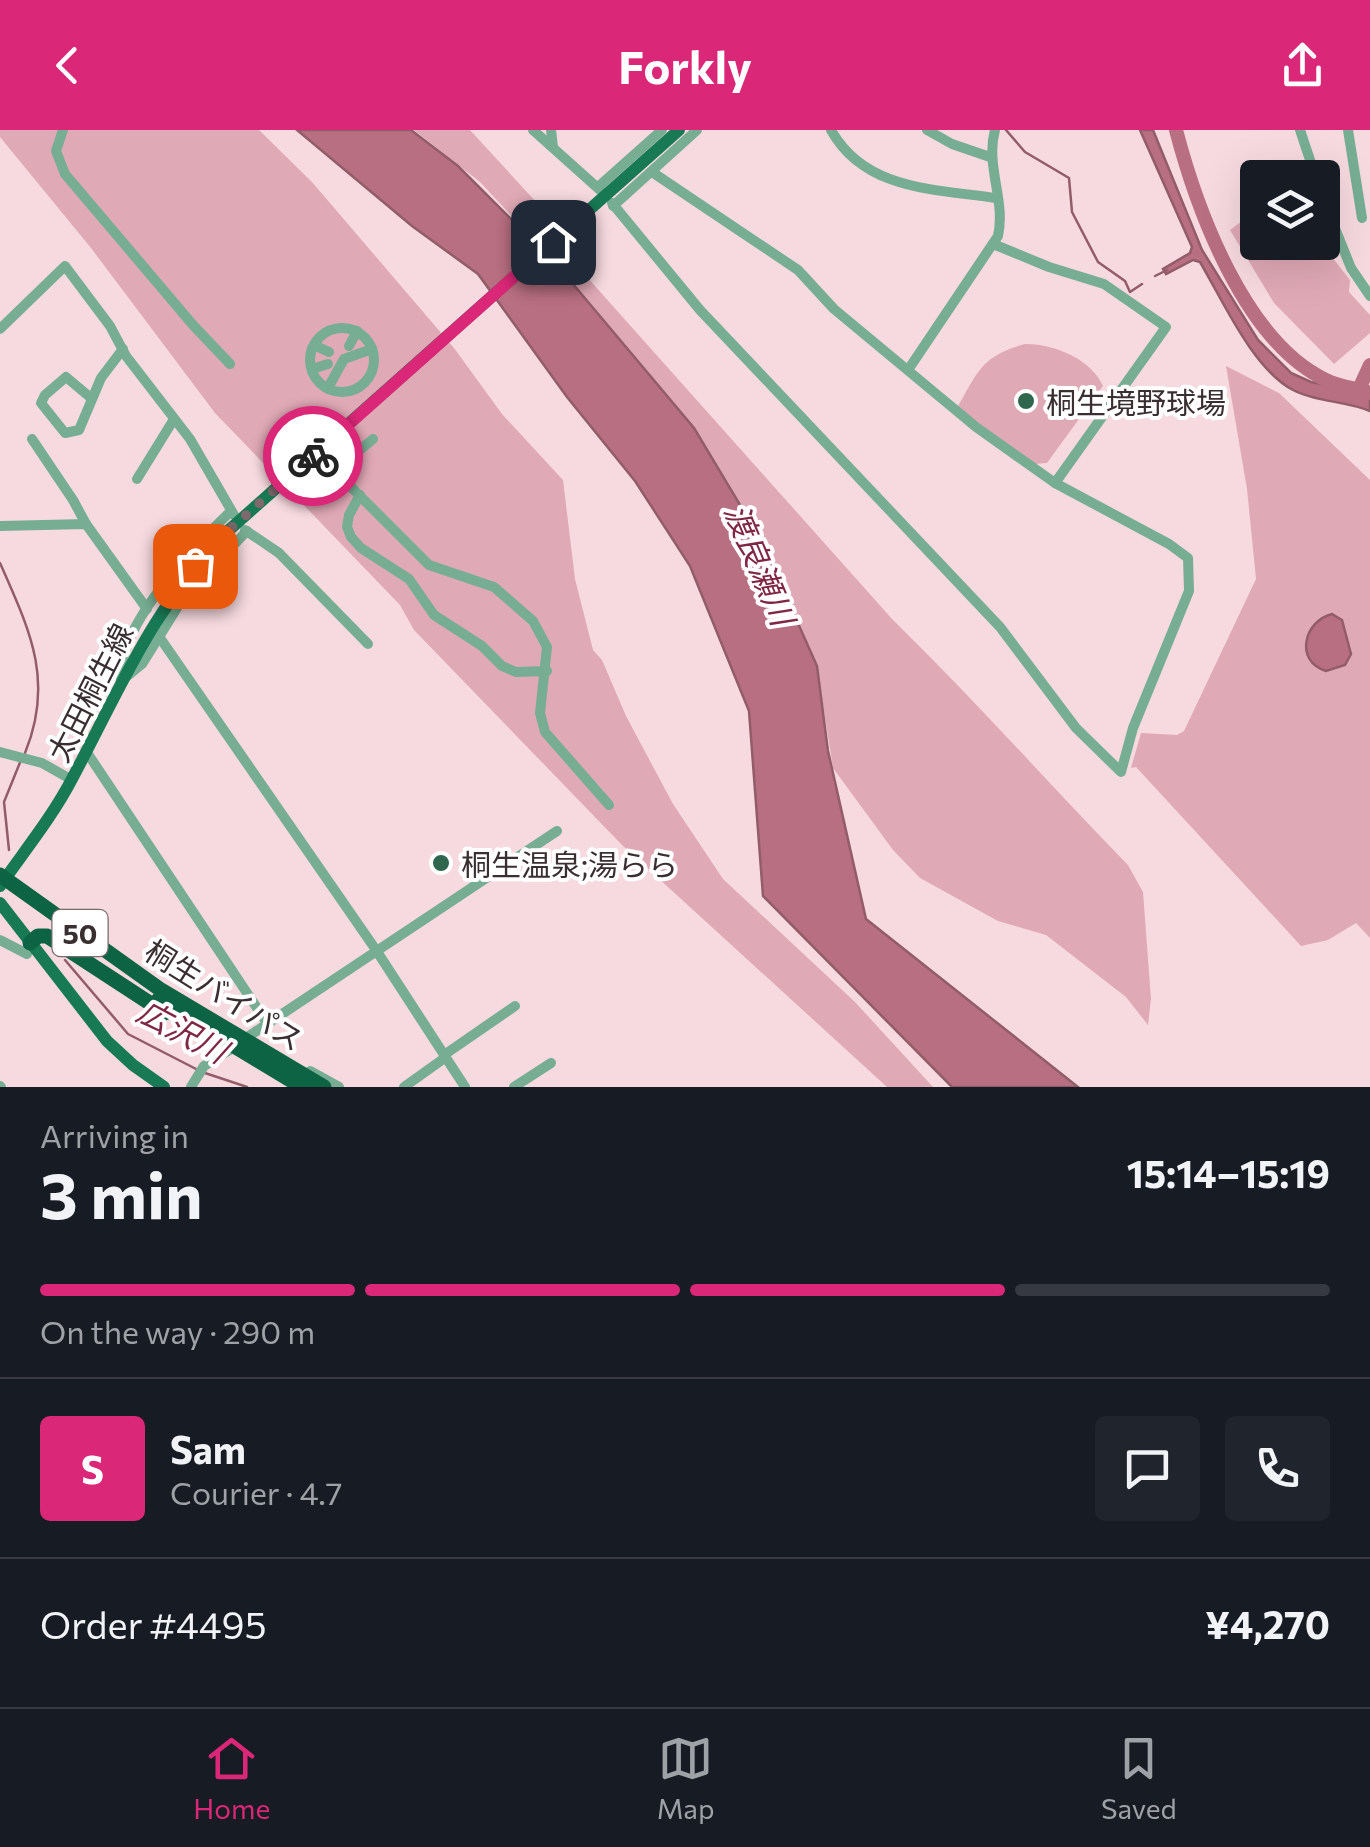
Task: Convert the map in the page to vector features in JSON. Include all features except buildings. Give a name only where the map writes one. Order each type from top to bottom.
[{"type":"highway","name":"桐生バイパス","points":[[2,877],[158,994],[302,1087]]},
{"type":"highway","name":"50","points":[[30,943],[43,934],[53,939],[122,987],[289,1087]]},
{"type":"highway","name":"桐生バイパス","points":[[158,994],[324,1087]]},
{"type":"main road","name":"太田桐生線","points":[[2,877],[72,780],[154,622],[219,540],[582,217],[598,194],[679,130]]},
{"type":"main road","points":[[0,903],[107,1040],[133,1066],[164,1087]]},
{"type":"street","points":[[63,130],[56,152],[64,174],[230,364]]},
{"type":"street","points":[[533,130],[598,194],[662,130]]},
{"type":"street","points":[[551,130],[553,147]]},
{"type":"street","points":[[652,172],[798,270],[834,309],[963,418],[1055,483],[1188,558],[1189,591],[1132,728],[1121,772],[1076,728],[1000,626],[700,310],[612,205],[697,130]]},
{"type":"street","points":[[831,130],[853,158],[880,178],[996,198]]},
{"type":"street","points":[[926,130],[990,157]]},
{"type":"street","points":[[908,370],[994,244],[1000,227],[990,157],[996,130]]},
{"type":"street","points":[[1300,130],[1310,160]]},
{"type":"street","points":[[1348,130],[1362,218]]},
{"type":"street","points":[[1340,241],[1351,268],[1370,296]]},
{"type":"street","points":[[994,244],[1049,268],[1104,284],[1166,326],[1055,483]]},
{"type":"street","points":[[0,329],[66,266],[200,454],[233,513],[180,564],[147,609],[122,656],[120,682]]},
{"type":"street","points":[[332,329],[336,351]]},
{"type":"street","points":[[332,329],[356,331],[372,349],[373,368],[364,384],[346,391],[328,388],[312,369],[314,345],[332,329]]},
{"type":"street","points":[[312,369],[356,331]]},
{"type":"street","points":[[314,345],[336,351]]},
{"type":"street","points":[[90,398],[66,378],[42,398],[42,403],[66,433],[76,432],[82,426],[90,398],[123,349]]},
{"type":"street","points":[[328,388],[344,359],[372,349]]},
{"type":"street","points":[[137,480],[174,419]]},
{"type":"street","points":[[308,436],[416,552],[437,569],[478,579],[513,601],[543,635],[547,671],[540,713],[545,732],[609,805]]},
{"type":"street","points":[[32,439],[147,609]]},
{"type":"street","points":[[336,470],[373,439]]},
{"type":"street","points":[[360,495],[347,526],[361,548],[402,575],[434,615],[478,642],[502,666],[516,672],[547,671]]},
{"type":"street","points":[[0,526],[86,524]]},
{"type":"street","points":[[120,682],[142,664],[198,579],[246,530],[279,553],[368,644]]},
{"type":"street","points":[[402,575],[416,552]]},
{"type":"street","points":[[158,635],[466,1087]]},
{"type":"street","points":[[86,751],[267,1022]]},
{"type":"street","points":[[0,752],[24,756],[72,780]]},
{"type":"street","points":[[248,1036],[557,832]]},
{"type":"street","points":[[2,877],[248,1036],[339,1087]]},
{"type":"street","points":[[0,940],[27,954],[30,943]]},
{"type":"street","points":[[404,1087],[516,1006]]},
{"type":"street","points":[[190,1087],[201,1070],[229,1050]]},
{"type":"street","points":[[514,1087],[551,1063]]},
{"type":"shaded area","points":[[0,130],[259,130],[312,182],[454,348],[502,414],[563,480],[575,579],[593,650],[602,660],[626,716],[673,804],[723,879],[855,1002],[933,1087],[887,1087],[622,845],[414,630],[400,605],[215,413],[91,248],[0,137]]},
{"type":"shaded area","points":[[414,130],[470,130],[537,203],[537,221],[893,620],[1128,865],[1143,892],[1151,999],[1148,1025],[1126,997],[1046,935],[998,921],[920,878],[893,850],[833,768],[817,666],[761,540],[694,428],[557,265],[480,182]]},
{"type":"shaded area","points":[[1240,223],[1240,247],[1230,230]]},
{"type":"shaded area","points":[[1248,260],[1334,260],[1350,280],[1349,292],[1370,315],[1370,333],[1334,364],[1274,303]]},
{"type":"shaded area","name":"桐生境野球場","points":[[1025,344],[1070,354],[1090,368],[1103,386],[1047,463],[1034,464],[957,408],[982,367],[999,354]]},
{"type":"shaded area","points":[[1226,366],[1279,393],[1370,480],[1370,938],[1356,923],[1328,940],[1301,946],[1136,767],[1131,768],[1141,733],[1177,735],[1184,731],[1256,579],[1247,489]]},
{"type":"water","name":"渡良瀬川","points":[[297,130],[411,130],[458,166],[557,265],[694,428],[761,540],[817,666],[828,751],[866,919],[1078,1087],[952,1087],[763,896],[749,711],[690,566],[635,481],[567,397],[478,274],[412,226]]},
{"type":"water","points":[[1140,130],[1153,130],[1202,250],[1258,340],[1291,373],[1370,397],[1370,411],[1302,394],[1278,380],[1240,333],[1200,262],[1193,260],[1166,274],[1163,269],[1190,253],[1192,247]]},
{"type":"water","points":[[1332,614],[1342,620],[1351,654],[1345,665],[1326,671],[1310,659],[1306,641],[1315,624]]},
{"type":"waterway","points":[[1006,130],[1025,152],[1069,178],[1072,212],[1098,262],[1125,281],[1130,292],[1142,284]]},
{"type":"waterway","points":[[1176,130],[1211,234],[1248,305],[1297,362],[1331,382],[1370,393]]},
{"type":"waterway","points":[[1155,276],[1167,270]]},
{"type":"waterway","points":[[1359,389],[1370,365]]},
{"type":"waterway","name":"広沢川","points":[[0,563],[35,655],[38,702],[25,753]]},
{"type":"waterway","name":"広沢川","points":[[9,850],[4,802],[21,760]]},
{"type":"waterway","name":"広沢川","points":[[65,960],[128,1034],[198,1070]]},
{"type":"waterway","name":"広沢川","points":[[205,1073],[247,1087]]},
{"type":"way so far","points":[[195,566],[229,530],[313,456]]},
{"type":"place","name":"桐生境野球場","points":[[1026,401]]},
{"type":"place","name":"桐生温泉;湯らら","points":[[441,863]]},
{"type":"route","points":[[313,456],[553,242]]}]
